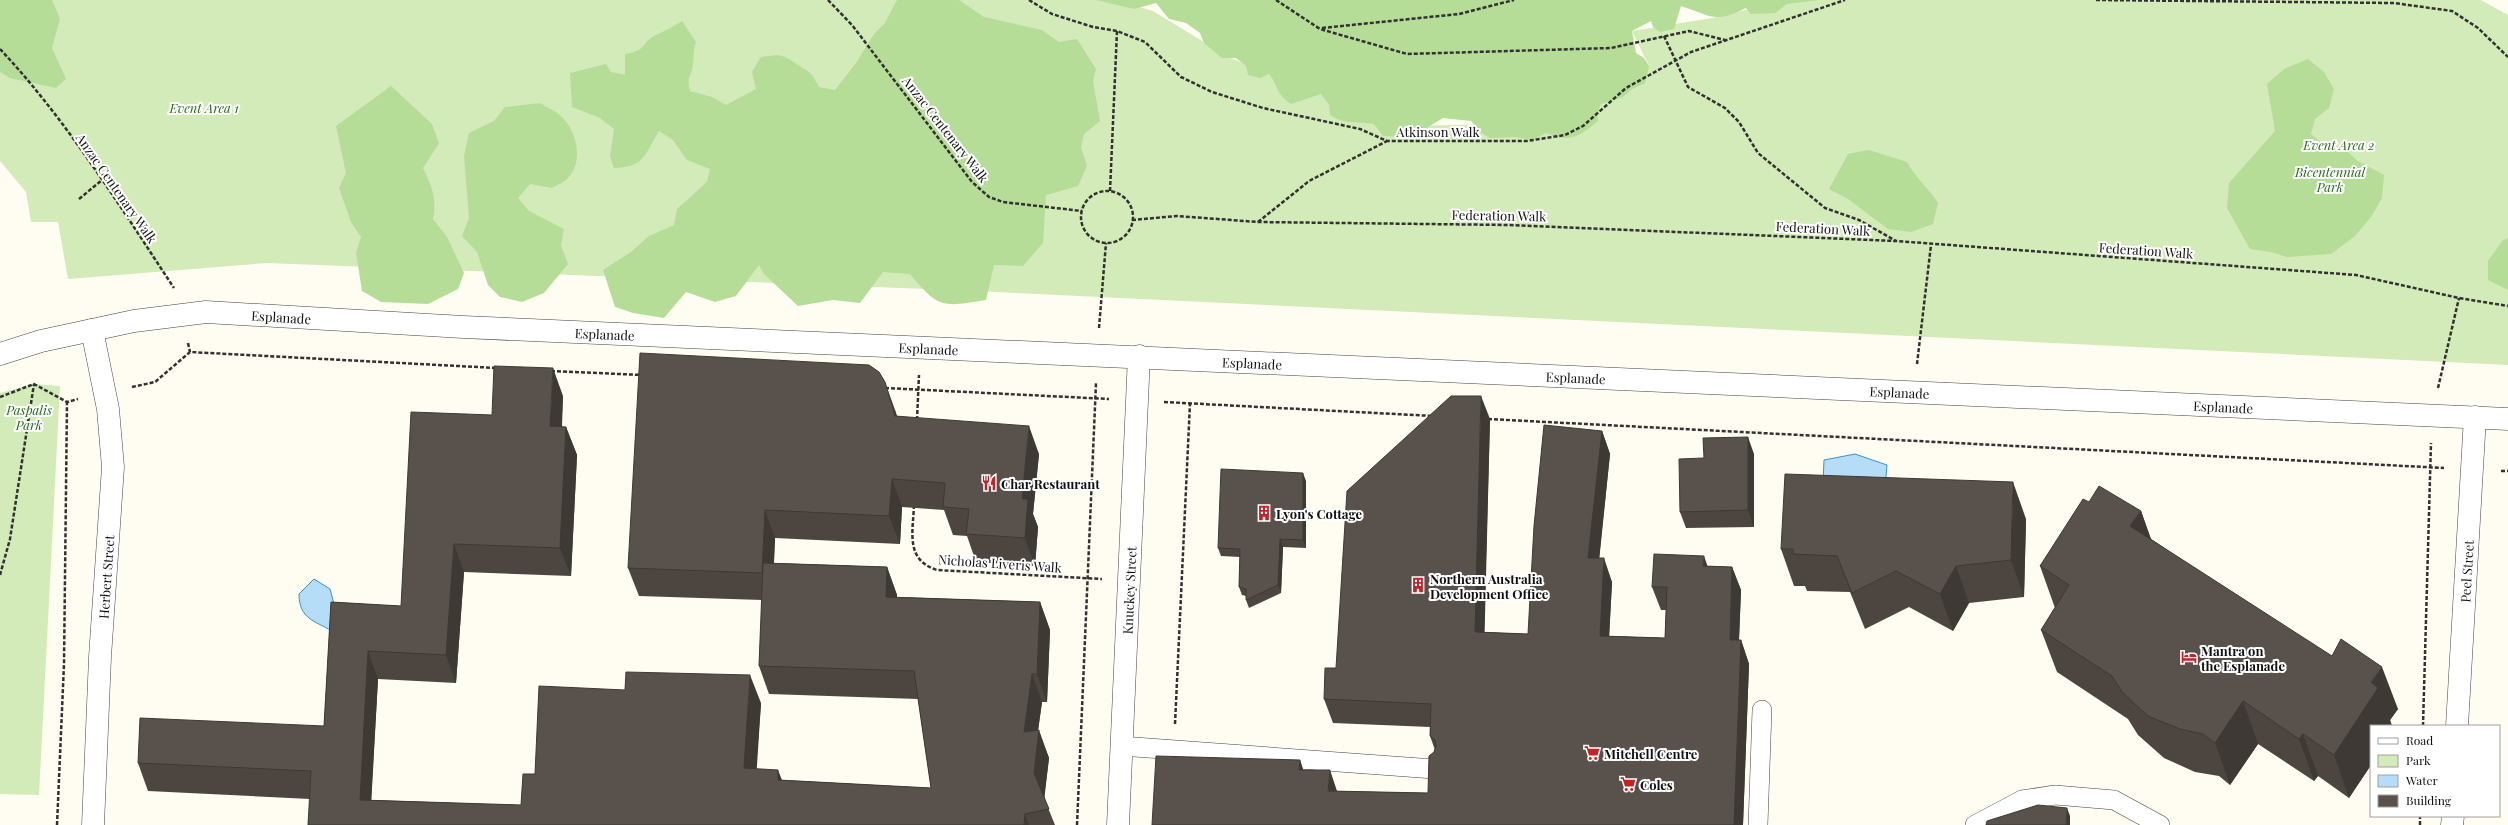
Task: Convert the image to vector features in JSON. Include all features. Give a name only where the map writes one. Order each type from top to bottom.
[{"type":"street","name":"Esplanade","points":[[0,354],[41,341],[134,321],[206,312],[463,327],[920,346],[2508,419]]},
{"type":"street","name":"Herbert Street","points":[[92,330],[108,410],[113,467],[100,657],[93,825]]},
{"type":"street","name":"Knuckey Street","points":[[1118,825],[1139,356]]},
{"type":"street","name":"Peel Street","points":[[2457,725],[2474,417]]},
{"type":"lane","points":[[1758,825],[1762,710]]},
{"type":"lane","points":[[1121,746],[1434,769]]},
{"type":"lane","points":[[1975,825],[2022,800],[2055,795],[2114,800],[2160,825]]},
{"type":"path","name":"Anzac Centenary Walk","points":[[828,0],[852,25],[972,182],[989,197],[1003,202],[1082,211]]},
{"type":"path","name":"Atkinson Walk","points":[[1029,0],[1052,14],[1093,27],[1117,31],[1145,42],[1181,77],[1212,92],[1262,108],[1360,129],[1387,141],[1526,141],[1565,135],[1583,126],[1626,88],[1675,63],[1691,52],[1845,0]]},
{"type":"path","points":[[1276,0],[1320,29],[1407,54],[1610,48],[1689,31],[1726,40]]},
{"type":"path","points":[[1320,29],[1459,14],[1514,0]]},
{"type":"path","points":[[2096,0],[2394,3],[2452,10],[2478,28],[2508,57]]},
{"type":"path","points":[[1110,191],[1117,31]]},
{"type":"path","points":[[1664,36],[1675,63],[1688,87],[1725,108],[1738,122],[1758,153],[1824,208],[1859,220],[1896,241]]},
{"type":"path","name":"Anzac Centenary Walk","points":[[0,49],[20,71],[102,180],[178,293]]},
{"type":"path","points":[[1258,222],[1310,181],[1387,141]]},
{"type":"path","points":[[79,199],[102,180]]},
{"type":"path","points":[[1110,191],[1118,193],[1127,201],[1132,212],[1131,227],[1121,239],[1106,243],[1099,241],[1087,233],[1081,219],[1082,211],[1084,204],[1095,194],[1110,191]]},
{"type":"path","name":"Federation Walk","points":[[1132,220],[1178,216],[1258,222],[1509,224],[1896,241],[1931,245],[2356,275],[2459,298],[2508,306]]},
{"type":"path","points":[[1077,825],[1097,354],[1106,243]]},
{"type":"path","points":[[1914,392],[1931,245]]},
{"type":"path","points":[[2423,725],[2432,415],[2459,298]]},
{"type":"path","points":[[187,337],[190,352],[500,368]]},
{"type":"path","points":[[917,428],[920,346]]},
{"type":"path","points":[[548,370],[645,375]]},
{"type":"path","points":[[0,396],[34,384],[67,402],[64,664],[57,825]]},
{"type":"path","points":[[0,575],[10,539],[34,384]]},
{"type":"path","points":[[879,388],[1436,416]]},
{"type":"path","points":[[1173,750],[1190,403]]},
{"type":"path","points":[[1484,418],[2508,471]]},
{"type":"path","name":"Nicholas Liveris Walk","points":[[914,498],[913,545],[915,555],[928,568],[937,570],[1130,581]]},
{"type":"green space","name":"Bicentennial Park","points":[[0,0],[1116,0],[1153,11],[1230,58],[1409,126],[1576,122],[1649,66],[1632,31],[1712,18],[1786,0],[2481,0],[2508,15],[2508,365],[977,291],[267,263],[68,279],[58,222],[31,222],[26,192],[0,161]]},
{"type":"green space","points":[[0,0],[52,0],[60,19],[52,48],[66,79],[56,88],[10,78],[0,72]]},
{"type":"green space","points":[[897,0],[959,0],[984,17],[1042,30],[1059,42],[1077,39],[1096,69],[1093,81],[1100,121],[1084,134],[1081,147],[1087,166],[1078,186],[1046,195],[1043,243],[1023,266],[994,265],[986,300],[960,304],[942,303],[935,299],[928,294],[910,274],[883,272],[860,303],[833,300],[798,306],[764,274],[759,265],[736,296],[715,302],[686,292],[664,318],[633,313],[615,307],[603,270],[631,252],[649,236],[674,225],[677,209],[707,182],[710,169],[687,160],[673,140],[659,131],[643,158],[632,165],[614,168],[610,156],[614,129],[600,118],[572,107],[570,73],[606,64],[611,72],[625,75],[625,54],[641,49],[654,36],[682,21],[696,42],[689,79],[690,91],[712,97],[726,105],[756,89],[752,72],[761,57],[773,55],[785,57],[809,72],[819,87],[835,90],[856,63],[874,34],[885,23]]},
{"type":"green space","points":[[1096,0],[1819,0],[1787,4],[1775,13],[1751,14],[1746,8],[1727,16],[1720,17],[1713,17],[1681,6],[1674,29],[1660,32],[1653,27],[1651,21],[1632,31],[1636,53],[1644,58],[1649,66],[1645,83],[1631,90],[1623,97],[1601,104],[1597,114],[1598,121],[1574,137],[1562,138],[1546,133],[1533,140],[1515,137],[1490,138],[1480,132],[1471,121],[1443,118],[1418,133],[1405,137],[1383,136],[1374,124],[1341,120],[1330,115],[1329,105],[1321,94],[1291,104],[1280,94],[1269,74],[1260,78],[1248,75],[1246,66],[1236,58],[1222,58],[1204,43],[1200,33],[1186,23],[1169,19],[1156,3],[1134,9]]},
{"type":"green space","points":[[2308,59],[2324,72],[2334,89],[2329,108],[2315,119],[2311,134],[2322,143],[2342,147],[2358,161],[2384,175],[2382,198],[2371,217],[2355,236],[2331,254],[2287,257],[2271,252],[2250,249],[2227,208],[2229,183],[2275,131],[2267,84],[2284,69]]},
{"type":"green space","points":[[391,86],[432,124],[439,143],[423,168],[433,193],[433,219],[447,237],[464,273],[458,289],[428,304],[381,302],[362,291],[356,253],[361,237],[351,222],[339,188],[346,173],[336,126]]},
{"type":"green space","points":[[540,103],[559,114],[567,122],[576,146],[576,163],[573,171],[563,182],[552,188],[530,184],[518,198],[529,211],[564,229],[561,246],[568,264],[544,293],[522,302],[500,297],[488,285],[477,252],[462,236],[469,218],[464,156],[469,133],[494,121],[505,107]]},
{"type":"green space","points":[[1869,150],[1907,162],[1938,203],[1933,224],[1911,232],[1888,229],[1848,199],[1829,189],[1848,154]]},
{"type":"green space","points":[[2508,238],[2508,290],[2488,280],[2488,261],[2503,240]]},
{"type":"green space","name":"Paspalis Park","points":[[34,384],[60,386],[39,795],[0,794],[0,393]]},
{"type":"water","points":[[1855,454],[1887,465],[1885,488],[1823,484],[1824,460]]},
{"type":"water","points":[[314,579],[330,589],[335,608],[332,631],[309,618],[302,609],[299,594]]},
{"type":"building","points":[[640,353],[869,365],[879,372],[885,382],[895,416],[1029,426],[1022,499],[1028,499],[1025,538],[966,534],[969,509],[943,507],[945,483],[892,479],[889,516],[765,510],[762,573],[628,568]]},
{"type":"building","points":[[494,366],[553,368],[550,426],[566,427],[560,548],[454,544],[446,655],[368,651],[360,800],[521,805],[523,774],[535,774],[539,686],[625,690],[626,672],[750,675],[744,768],[778,770],[778,780],[931,788],[914,671],[759,666],[763,563],[887,567],[886,597],[1040,602],[1037,674],[1032,674],[1024,732],[1039,730],[1034,773],[1049,809],[1025,814],[1024,825],[308,825],[311,771],[138,763],[140,718],[324,726],[331,602],[401,606],[411,412],[492,415]]},
{"type":"building","points":[[1451,396],[1481,396],[1475,632],[1528,634],[1534,526],[1544,425],[1602,431],[1588,558],[1604,558],[1600,636],[1665,638],[1667,587],[1652,587],[1654,554],[1704,556],[1703,566],[1732,567],[1730,640],[1741,640],[1734,825],[1152,825],[1156,756],[1300,760],[1299,770],[1330,770],[1328,791],[1428,793],[1429,756],[1434,752],[1436,746],[1435,740],[1430,736],[1431,704],[1324,699],[1325,668],[1336,668],[1347,491]]},
{"type":"building","points":[[1748,437],[1748,510],[1680,512],[1679,459],[1704,458],[1703,438]]},
{"type":"building","name":"Lyon's Cottage","points":[[1221,469],[1303,473],[1303,540],[1280,539],[1278,585],[1246,600],[1246,589],[1239,587],[1240,549],[1218,548]]},
{"type":"building","points":[[1785,474],[2013,482],[2011,560],[1956,566],[1940,594],[1896,571],[1852,593],[1837,556],[1793,554],[1793,549],[1781,549]]},
{"type":"building","points":[[2099,486],[2141,511],[2130,526],[2332,656],[2341,639],[2382,667],[2371,682],[2378,688],[2334,755],[2303,734],[2299,739],[2243,701],[2215,743],[2203,734],[2180,729],[2148,716],[2122,692],[2112,676],[2041,630],[2069,585],[2040,566],[2083,499],[2089,502]]},
{"type":"building","points":[[2038,805],[2067,808],[2066,825],[1986,825],[1987,821]]},
{"type":"place","name":"Char Restaurant","points":[[989,483]]},
{"type":"place","name":"Lyon's Cottage","points":[[1264,513]]},
{"type":"place","name":"Northern Australia Development Office","points":[[1418,585]]},
{"type":"place","name":"Mantra on the Esplanade","points":[[2189,657]]},
{"type":"place","name":"Mitchell Centre","points":[[1592,753]]},
{"type":"place","name":"Coles","points":[[1628,784]]},
{"type":"park label","name":"Event Area 1","points":[[204,107]]},
{"type":"park label","name":"Event Area 2","points":[[2339,144]]}]
